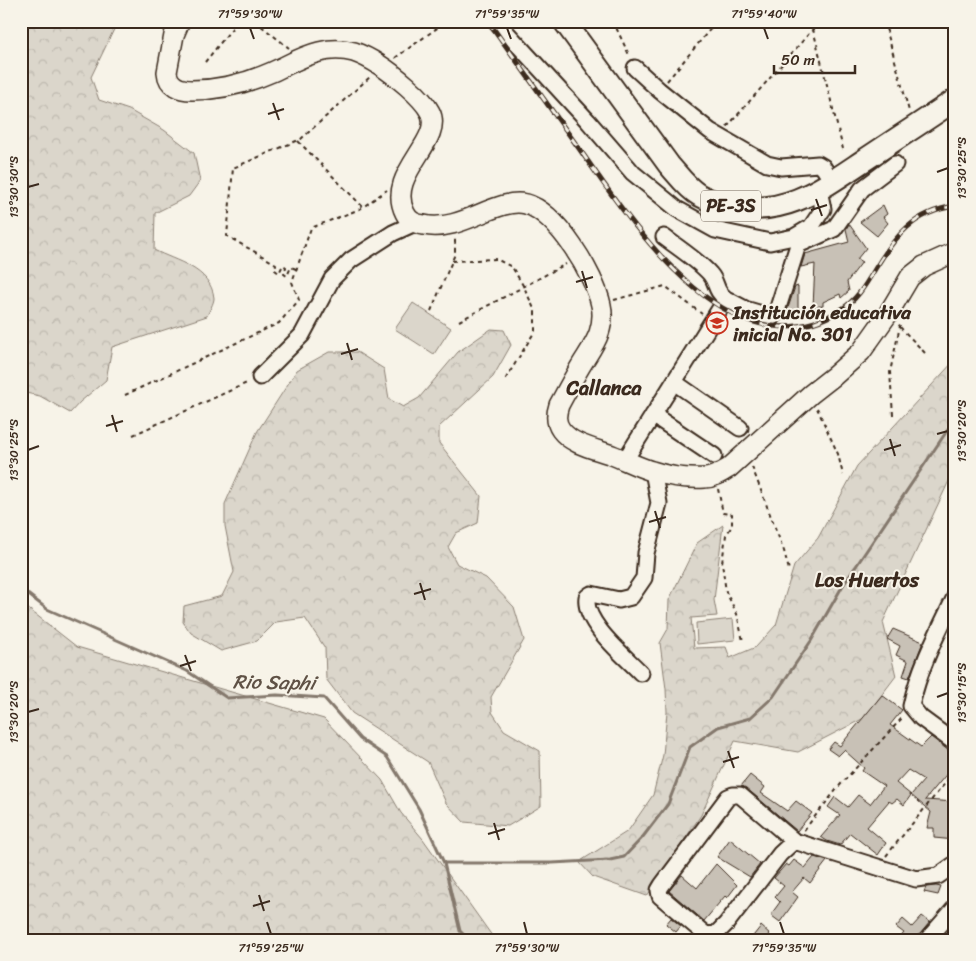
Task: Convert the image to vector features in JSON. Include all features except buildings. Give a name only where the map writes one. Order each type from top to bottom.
[{"type":"highway","name":"PE-3S","points":[[564,21],[669,166],[698,194],[721,204],[760,210],[782,206],[833,180],[955,100]]},
{"type":"main road","points":[[180,21],[171,46],[168,78],[174,87],[187,90],[208,90],[243,83],[318,52],[333,49],[345,50],[364,56],[398,78],[418,96],[430,111],[432,117],[433,128],[431,134],[411,164],[402,192],[402,204],[408,218],[415,223],[430,227],[455,224],[499,207],[513,204],[525,204],[537,208],[548,216],[566,238],[586,268],[601,304],[602,317],[599,332],[592,348],[559,404],[556,415],[561,430],[567,436],[587,447],[652,471],[692,478],[707,478],[729,468],[861,352],[894,320],[910,276],[924,266],[955,252]]},
{"type":"street","points":[[496,21],[633,173],[677,209],[715,230],[770,242],[791,242],[834,229],[862,189],[895,164]]},
{"type":"street","points":[[635,68],[710,131],[767,164],[781,168],[818,164],[823,167],[833,180],[823,209],[811,227],[794,237],[791,242],[776,314],[772,317],[756,313],[726,300],[716,289],[711,274],[664,237]]},
{"type":"street","points":[[260,377],[302,335],[332,280],[351,260],[393,233],[415,223]]},
{"type":"street","points":[[625,460],[726,300]]},
{"type":"street","points":[[674,382],[740,428]]},
{"type":"street","points":[[653,415],[714,456]]},
{"type":"street","points":[[641,673],[600,630],[591,617],[586,603],[587,597],[591,594],[619,600],[631,597],[644,578],[646,553],[659,502],[652,471]]},
{"type":"street","points":[[955,596],[934,640],[914,690],[911,706],[921,718],[955,744]]},
{"type":"street","points":[[794,841],[780,854],[726,924],[716,934],[706,934],[660,896],[659,890],[662,885],[733,794],[740,795],[794,841],[881,869],[916,879],[938,876],[955,864]]},
{"type":"street","points":[[927,940],[955,908]]},
{"type":"path","points":[[205,62],[238,21]]},
{"type":"path","points":[[255,21],[289,48]]},
{"type":"path","points":[[434,21],[444,24]]},
{"type":"path","points":[[296,269],[291,267],[287,276],[284,274],[286,267],[283,265],[279,273],[275,270],[276,264],[227,236],[233,168],[298,140],[382,67],[447,21]]},
{"type":"path","points":[[613,21],[635,68]]},
{"type":"path","points":[[659,90],[717,21]]},
{"type":"path","points":[[811,21],[833,180]]},
{"type":"path","points":[[884,21],[913,128]]},
{"type":"path","points":[[710,131],[728,127],[813,29]]},
{"type":"path","points":[[298,140],[363,207]]},
{"type":"path","points":[[125,395],[279,323],[299,300],[292,282],[311,228],[363,207],[406,177]]},
{"type":"path","points":[[431,311],[455,254],[455,224]]},
{"type":"path","points":[[459,321],[579,257]]},
{"type":"path","points":[[452,261],[496,259],[512,267],[535,311],[535,331],[505,380]]},
{"type":"path","points":[[601,304],[665,286],[712,322]]},
{"type":"path","points":[[894,320],[926,354]]},
{"type":"path","points":[[893,414],[890,372],[894,320]]},
{"type":"path","points":[[133,435],[260,377]]},
{"type":"path","points":[[811,394],[838,454],[843,475]]},
{"type":"path","points":[[746,453],[784,551],[789,570]]},
{"type":"path","points":[[716,475],[723,513],[732,514],[732,526],[726,535],[722,563],[726,592],[738,614],[743,640]]},
{"type":"path","points":[[794,841],[842,784],[904,716],[906,709],[911,706]]},
{"type":"path","points":[[881,869],[891,860],[885,856],[955,771]]},
{"type":"green space","points":[[21,21],[118,21],[91,77],[99,100],[129,110],[164,130],[194,153],[200,181],[189,196],[155,213],[154,250],[191,267],[206,279],[214,298],[207,316],[112,347],[106,380],[70,413],[40,396],[21,392]]},
{"type":"green space","points":[[413,303],[451,328],[434,354],[395,329]]},
{"type":"green space","points":[[491,329],[504,330],[511,345],[493,377],[439,427],[439,443],[481,496],[478,523],[456,533],[448,547],[457,564],[486,578],[514,607],[524,640],[491,697],[492,712],[504,730],[540,751],[541,806],[508,826],[464,822],[446,803],[428,762],[352,713],[326,679],[325,648],[305,618],[276,622],[257,641],[221,651],[191,633],[183,622],[184,606],[222,596],[234,572],[225,526],[225,504],[257,432],[297,370],[329,352],[357,352],[384,369],[389,399],[403,407],[419,398],[458,352]]},
{"type":"green space","points":[[955,360],[955,468],[883,622],[896,676],[864,718],[798,752],[735,741],[701,815],[647,896],[593,877],[579,862],[628,831],[653,795],[663,755],[667,712],[660,643],[668,629],[669,600],[697,543],[723,525],[714,600],[717,616],[691,618],[694,648],[726,647],[730,658],[756,647],[776,625],[794,566],[818,538],[857,466]]},
{"type":"green space","points":[[21,603],[77,647],[324,719],[382,780],[401,813],[423,839],[495,940],[21,940]]},
{"type":"green space","points":[[733,619],[735,640],[697,644],[696,623]]},
{"type":"waterway","points":[[444,863],[552,863],[610,860],[624,857],[642,838],[668,804],[690,747],[718,727],[750,718],[773,697],[811,641],[842,587],[955,419]]},
{"type":"waterway","name":"Rio Saphi","points":[[21,589],[47,609],[187,671],[227,698],[277,695],[324,698],[360,739],[387,757],[419,809],[444,863],[460,931],[469,940]]},
{"type":"railway","points":[[488,21],[625,213],[654,249],[687,282],[722,308],[759,324],[798,326],[839,311],[860,293],[882,257],[907,227],[928,214],[955,206]]},
{"type":"place","name":"Institución educativa inicial No. 301","points":[[717,323]]},
{"type":"district","name":"Callanca","points":[[604,388]]},
{"type":"district","name":"Los Huertos","points":[[867,580]]}]
